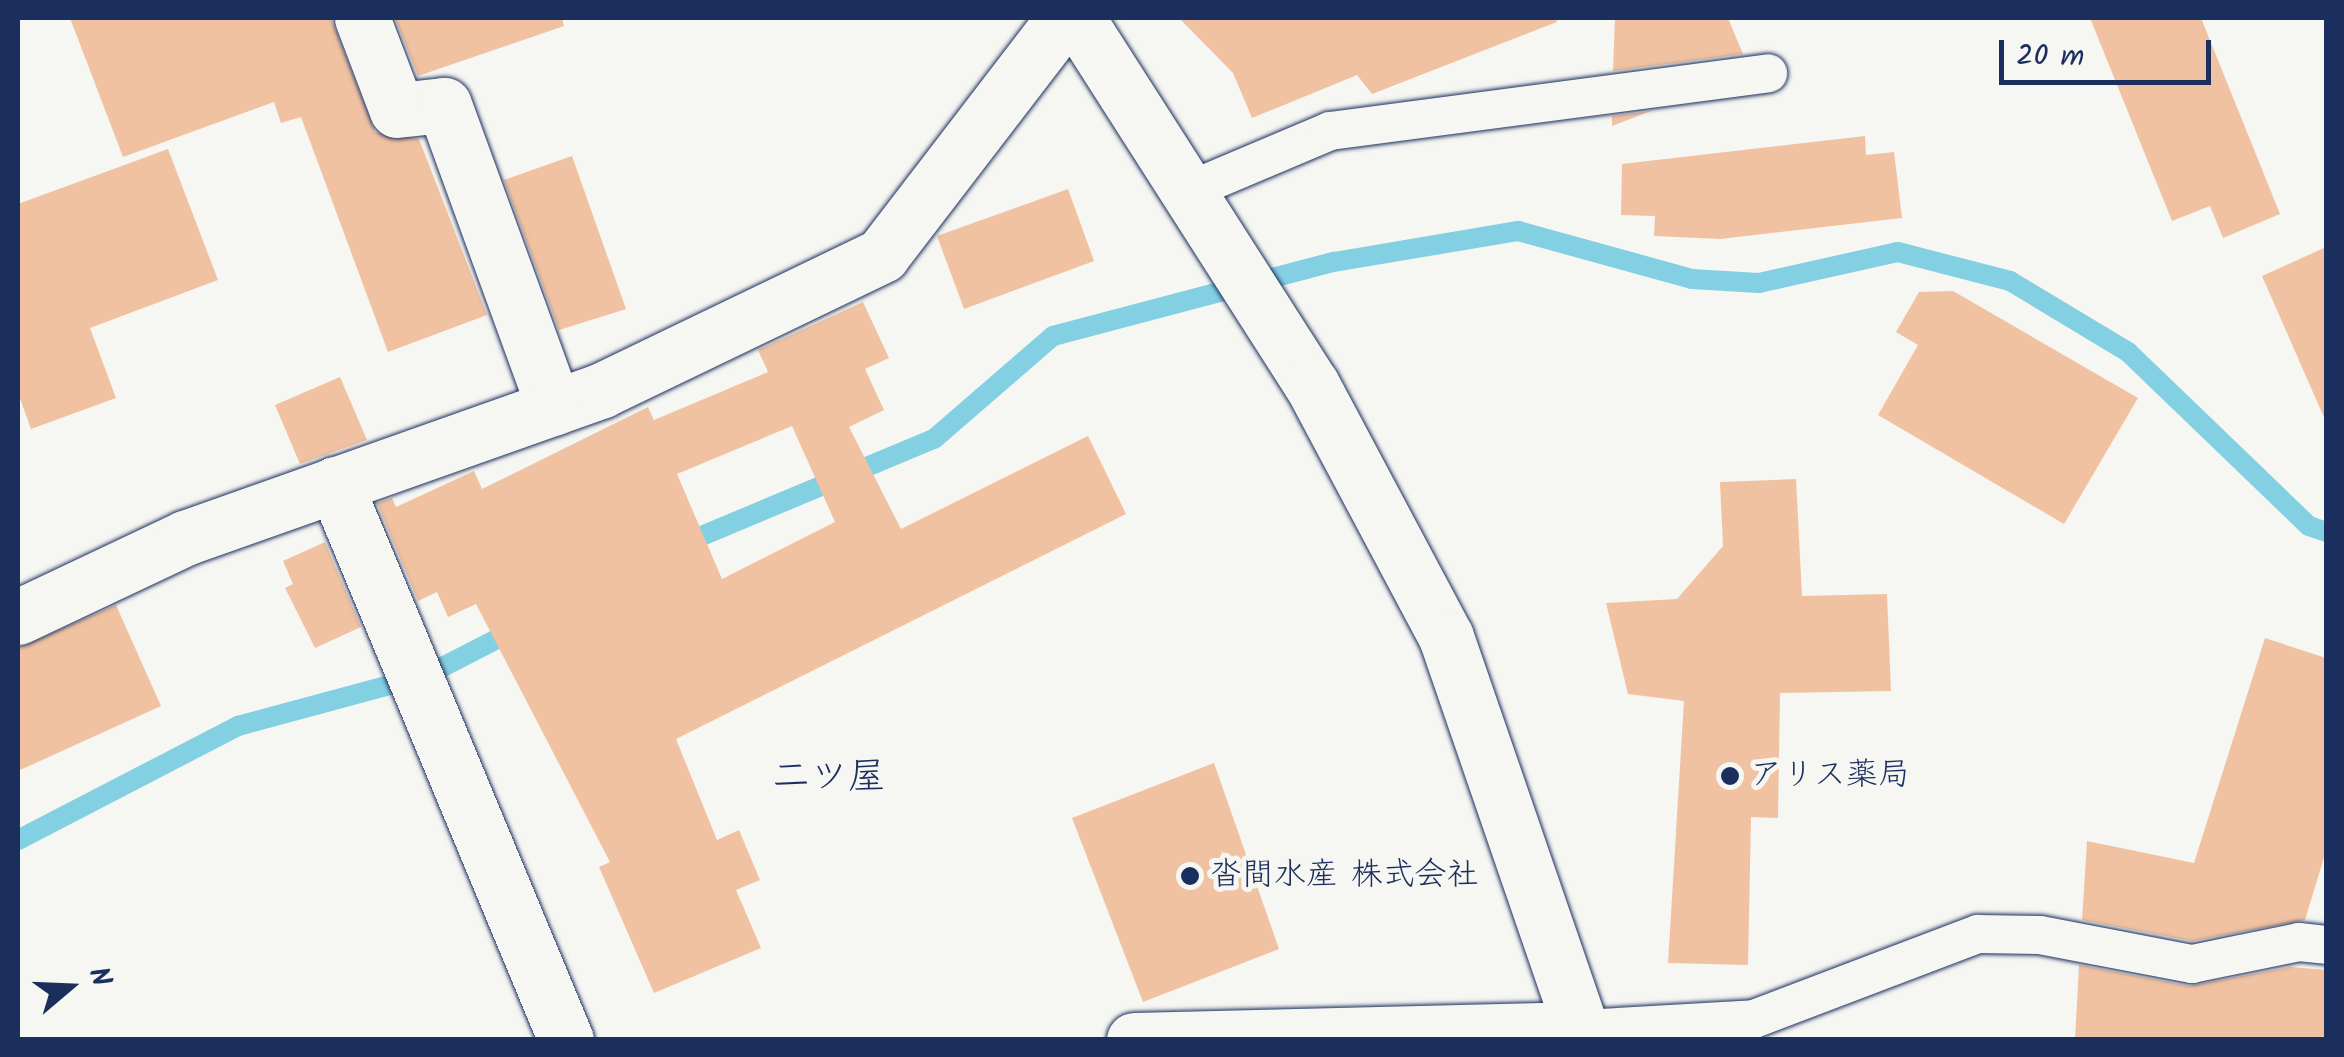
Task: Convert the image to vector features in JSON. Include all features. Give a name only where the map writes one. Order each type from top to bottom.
[{"type":"street","points":[[362,18],[397,110],[444,105],[554,408]]},
{"type":"street","points":[[18,616],[185,538],[554,408],[882,255],[1064,18]]},
{"type":"street","points":[[1077,18],[1274,326],[1446,636],[1583,1034],[1134,1040]]},
{"type":"street","points":[[334,484],[399,624],[566,1040]]},
{"type":"lane","points":[[1188,191],[1330,132],[1768,73]]},
{"type":"lane","points":[[1583,1034],[1754,1019],[1978,934],[2040,935],[2192,964],[2298,942],[2326,945]]},
{"type":"building","points":[[70,18],[331,18],[375,132],[419,139],[487,315],[388,352],[301,117],[281,123],[274,102],[123,157]]},
{"type":"building","points":[[395,18],[562,18],[564,26],[418,76]]},
{"type":"building","points":[[1179,18],[1556,18],[1557,22],[1372,94],[1357,75],[1252,118],[1233,73]]},
{"type":"building","points":[[1615,18],[1728,18],[1743,54],[1613,71]]},
{"type":"building","points":[[2090,18],[2201,18],[2280,214],[2223,238],[2210,206],[2172,221]]},
{"type":"building","points":[[1651,111],[1612,126],[1612,116]]},
{"type":"building","points":[[1865,136],[1866,155],[1894,152],[1902,218],[1720,239],[1654,236],[1655,216],[1621,215],[1622,164]]},
{"type":"building","points":[[168,149],[218,280],[90,328],[116,398],[31,429],[18,393],[18,204]]},
{"type":"building","points":[[572,156],[626,309],[559,330],[504,180]]},
{"type":"building","points":[[1068,189],[1094,261],[964,309],[937,236]]},
{"type":"building","points":[[2326,247],[2326,422],[2262,276]]},
{"type":"building","points":[[1953,291],[2138,398],[2064,524],[1878,415],[1918,345],[1896,332],[1919,292]]},
{"type":"building","points":[[863,302],[889,358],[865,369],[884,410],[849,427],[901,529],[1088,436],[1126,514],[676,739],[717,840],[739,830],[760,880],[736,890],[761,948],[654,993],[599,867],[610,862],[476,604],[448,617],[437,592],[418,601],[377,503],[392,498],[396,507],[474,471],[482,489],[648,407],[654,420],[768,372],[758,350]],"holes":[[[792,426],[835,522],[722,579],[677,474]]]},
{"type":"building","points":[[340,377],[367,440],[300,464],[275,405]]},
{"type":"building","points":[[1796,479],[1802,596],[1887,594],[1891,691],[1780,693],[1778,818],[1751,817],[1748,965],[1668,963],[1684,701],[1628,694],[1606,603],[1677,599],[1723,546],[1720,482]]},
{"type":"building","points":[[325,542],[361,627],[315,648],[285,588],[293,584],[283,561]]},
{"type":"building","points":[[116,605],[161,706],[18,771],[18,648]]},
{"type":"building","points":[[2265,638],[2326,658],[2326,851],[2305,920],[2192,941],[2082,920],[2087,841],[2194,863]]},
{"type":"building","points":[[1214,763],[1279,949],[1143,1002],[1072,818]]},
{"type":"building","points":[[2079,965],[2189,986],[2290,967],[2326,970],[2326,1040],[2075,1040]]},
{"type":"waterway","points":[[680,545],[934,439],[1053,336],[1334,262],[1518,231],[1692,279],[1759,283],[1898,252],[2010,281],[2128,352],[2309,526],[2326,532]]},
{"type":"waterway","points":[[18,840],[238,726],[427,675],[516,629]]},
{"type":"place","name":"アリス薬局","points":[[1730,776]]},
{"type":"place","name":"沓間水産 株式会社","points":[[1190,876]]},
{"type":"district","name":"二ツ屋","points":[[829,779]]}]
